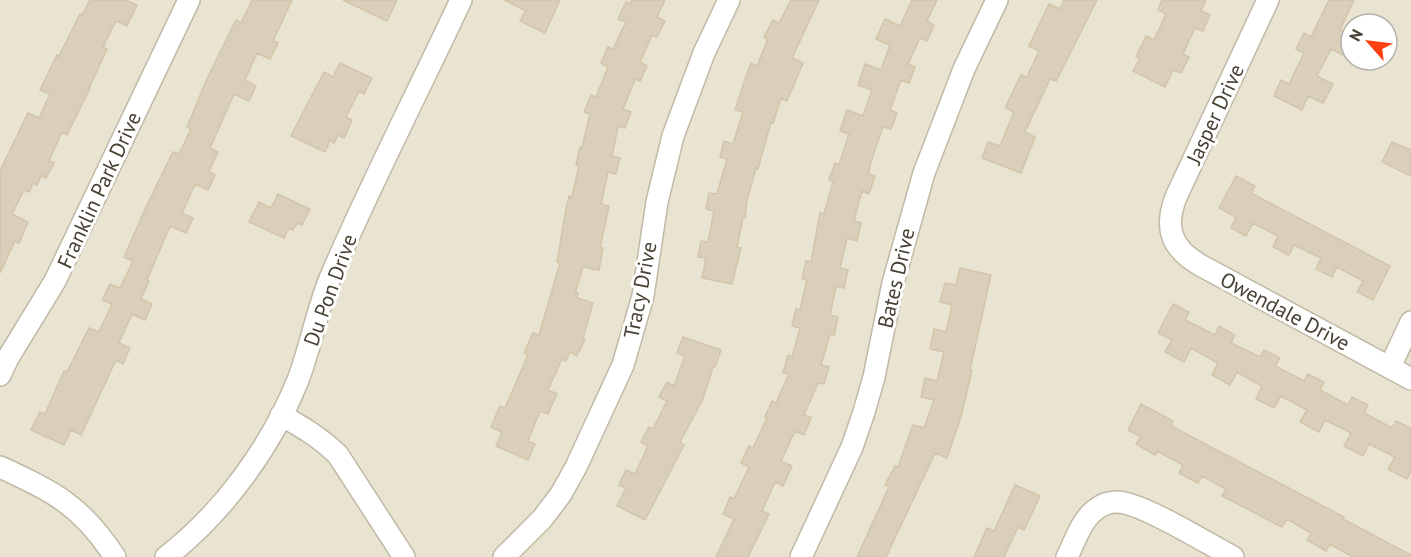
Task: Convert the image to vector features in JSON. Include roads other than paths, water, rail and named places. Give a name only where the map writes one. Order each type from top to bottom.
[{"type":"street","name":"Franklin Park Drive","points":[[0,375],[8,358],[56,281],[189,0]]},
{"type":"street","name":"Du Pon Drive","points":[[166,557],[190,538],[218,510],[242,478],[281,415],[298,380],[330,279],[461,0]]},
{"type":"street","name":"Tracy Drive","points":[[504,557],[542,519],[561,494],[576,467],[623,365],[643,296],[657,202],[673,136],[704,53],[729,0]]},
{"type":"street","name":"Bates Drive","points":[[801,557],[852,447],[874,377],[893,283],[924,173],[964,69],[997,0]]},
{"type":"street","name":"Jasper Drive","points":[[1170,230],[1176,197],[1268,0]]},
{"type":"street","name":"Owendale Drive","points":[[1170,230],[1178,248],[1189,258],[1411,379]]},
{"type":"street","points":[[1390,368],[1411,322]]},
{"type":"street","points":[[281,415],[305,428],[338,455],[404,557]]},
{"type":"street","points":[[0,467],[58,495],[77,510],[92,526],[114,557]]},
{"type":"street","points":[[1067,557],[1084,522],[1094,510],[1104,504],[1117,502],[1143,509],[1233,557]]}]
